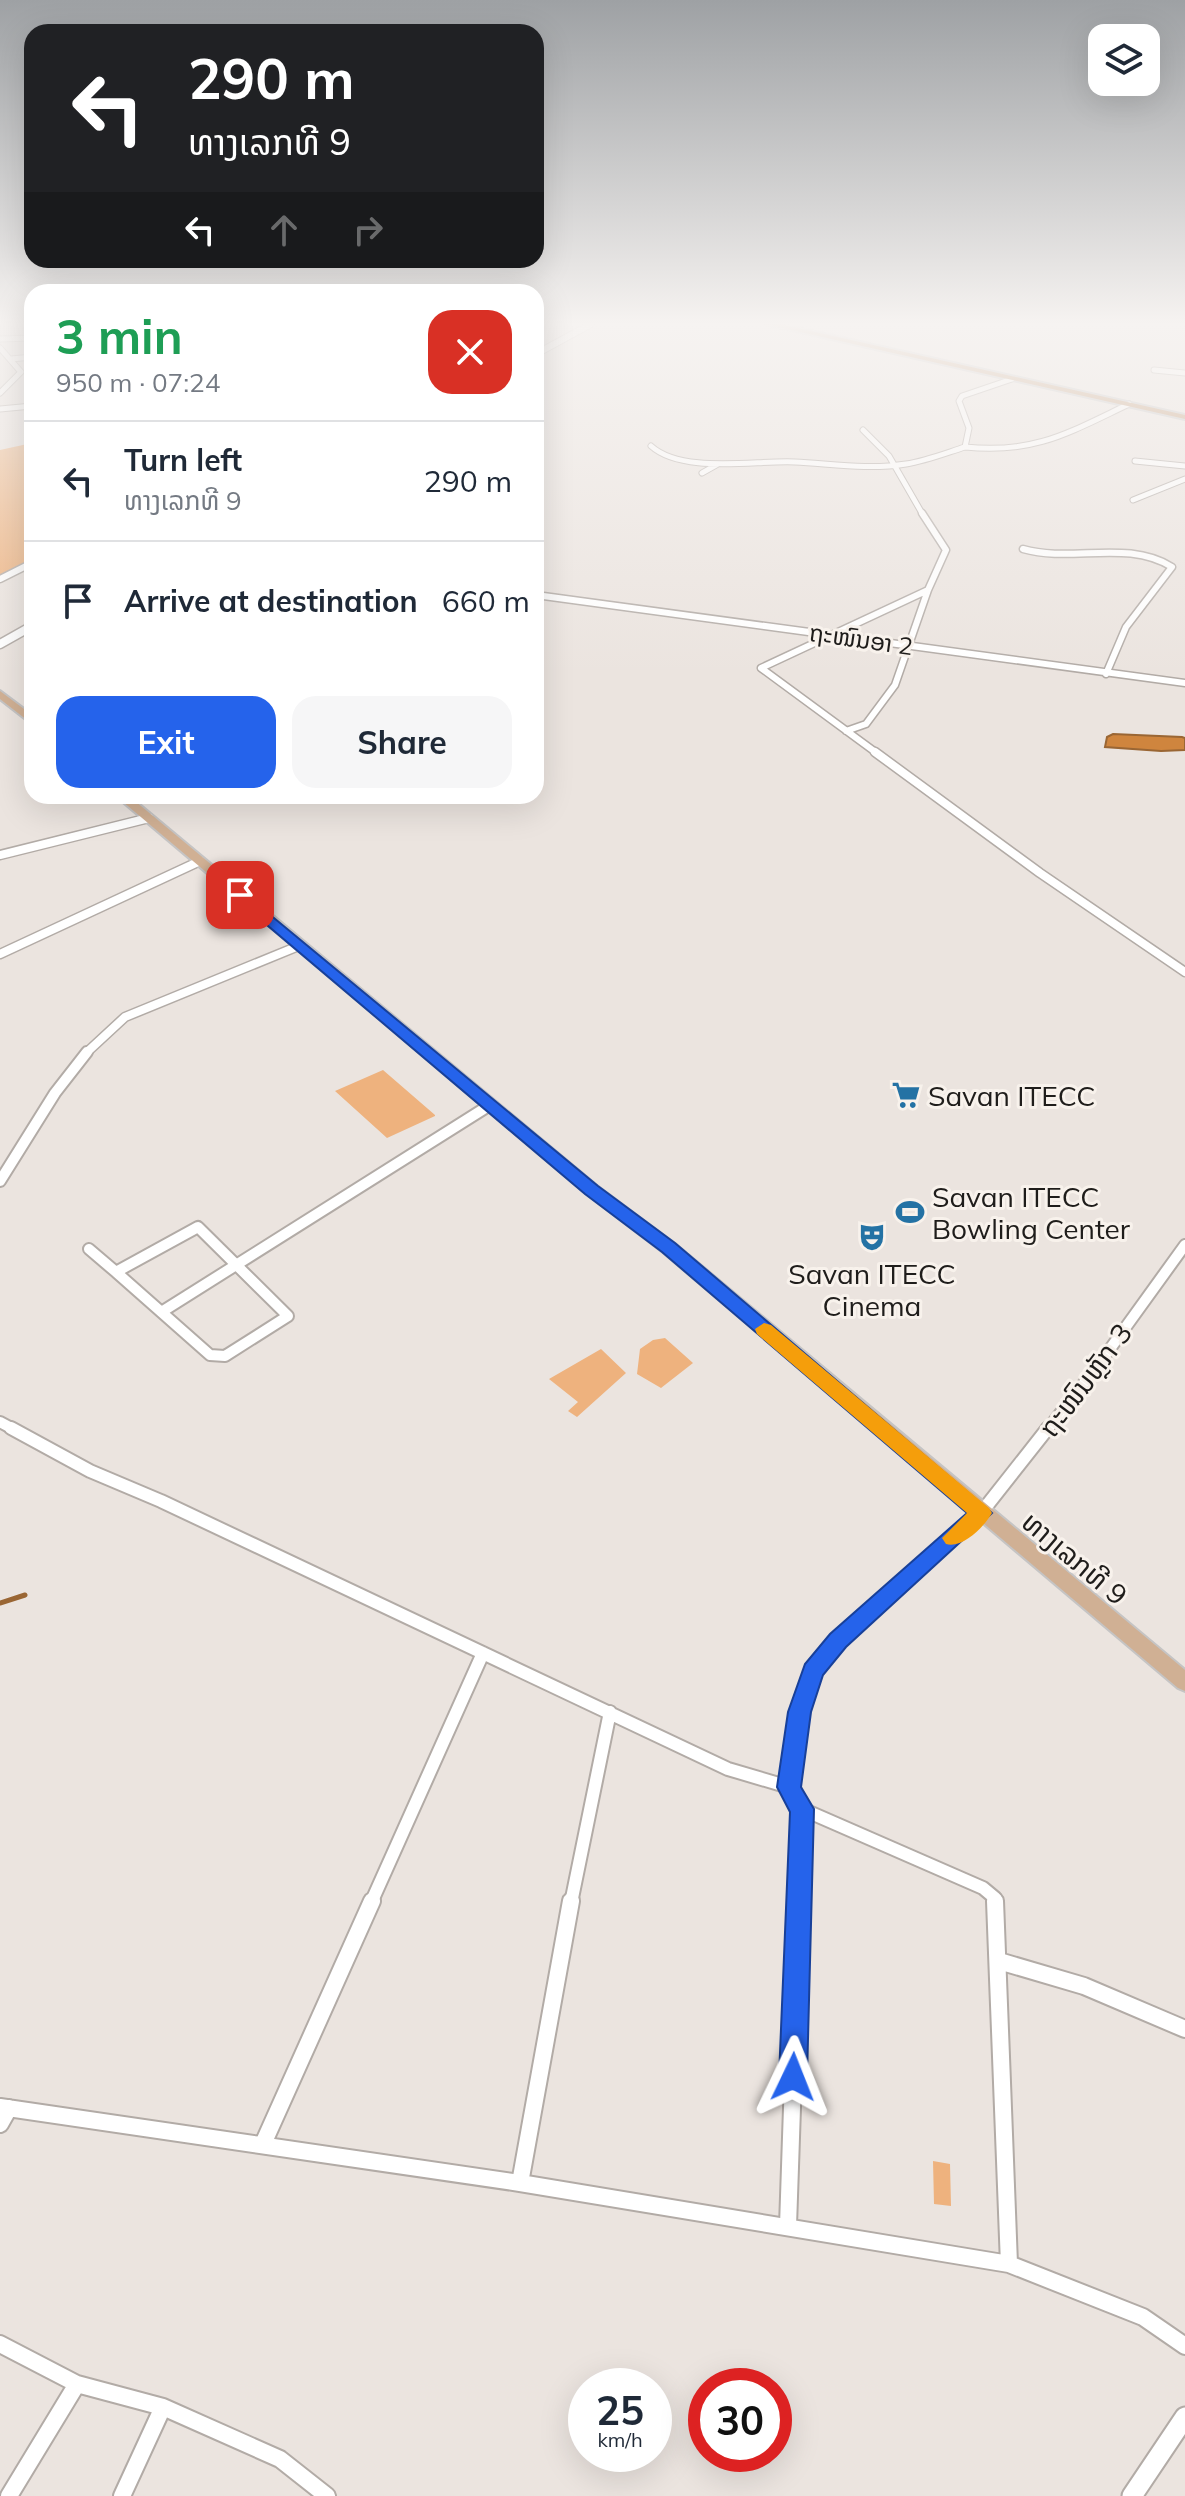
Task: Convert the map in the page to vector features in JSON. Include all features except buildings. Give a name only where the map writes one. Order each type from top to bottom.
[{"type":"main road","points":[[0,694],[24,714]]},
{"type":"main road","name":"ທາງເລກທີ 9","points":[[132,804],[592,1190],[669,1248],[1185,1682]]},
{"type":"street","points":[[846,731],[866,724],[895,685],[928,590],[946,550],[931,533],[897,464],[878,440]]},
{"type":"street","points":[[965,447],[966,440]]},
{"type":"street","points":[[651,446],[661,455],[720,463],[794,462],[849,468],[933,458],[965,447],[993,451],[1027,449],[1056,440]]},
{"type":"street","points":[[1135,461],[1185,466]]},
{"type":"street","points":[[702,473],[720,463]]},
{"type":"street","points":[[1133,500],[1185,479]]},
{"type":"street","points":[[1023,549],[1043,556],[1144,556],[1172,567],[1126,627],[1106,674]]},
{"type":"street","points":[[0,579],[24,567]]},
{"type":"street","points":[[928,590],[828,634],[761,668],[1042,875],[1185,972]]},
{"type":"street","name":"ຖະໜົນອາ 2","points":[[544,596],[1185,683]]},
{"type":"street","points":[[0,644],[24,630]]},
{"type":"street","points":[[0,855],[149,818]]},
{"type":"street","points":[[0,954],[200,861]]},
{"type":"street","points":[[0,1181],[69,1071],[107,1030],[125,1017],[301,945]]},
{"type":"street","points":[[163,1311],[490,1105]]},
{"type":"street","points":[[89,1249],[210,1355],[225,1356],[288,1316],[198,1227],[116,1272]]},
{"type":"street","name":"ຖະໜົນຫຼັກ 3","points":[[789,1787],[800,1712],[813,1671],[838,1640],[981,1513],[1102,1360],[1185,1245]]},
{"type":"street","points":[[0,1422],[90,1471],[728,1769],[789,1787],[802,1809],[983,1888],[995,1898],[1009,2264]]},
{"type":"street","points":[[263,2144],[483,1653]]},
{"type":"street","points":[[520,2183],[578,1864],[610,1712]]},
{"type":"street","points":[[788,2226],[802,1809]]},
{"type":"street","points":[[999,1961],[1084,1986],[1185,2029]]},
{"type":"street","points":[[0,2124],[4,2108],[520,2183],[1009,2264],[1143,2317],[1185,2346]]},
{"type":"street","points":[[0,2344],[77,2384],[163,2407],[280,2459],[327,2496]]},
{"type":"street","points":[[9,2496],[77,2384]]},
{"type":"street","points":[[122,2496],[163,2407]]},
{"type":"street","points":[[1132,2496],[1185,2417]]},
{"type":"shaded area","points":[[24,445],[24,565],[0,577],[0,450]]},
{"type":"shaded area","points":[[1113,734],[1182,737],[1185,738],[1185,750],[1105,747],[1107,737]]},
{"type":"shaded area","points":[[383,1070],[435,1116],[387,1138],[335,1091]]},
{"type":"shaded area","points":[[665,1338],[693,1363],[661,1388],[637,1374],[640,1349],[653,1340]]},
{"type":"shaded area","points":[[601,1349],[626,1373],[577,1417],[568,1411],[578,1402],[549,1379]]},
{"type":"shaded area","points":[[933,2161],[950,2164],[951,2206],[934,2204]]},
{"type":"waterway","points":[[0,1603],[25,1595]]},
{"type":"slow traffic","points":[[764,1329],[981,1513],[953,1538]]},
{"type":"place","name":"Savan ITECC","points":[[906,1095]]},
{"type":"place","name":"Savan ITECC Bowling Center","points":[[910,1212]]},
{"type":"place","name":"Savan ITECC Cinema","points":[[872,1237]]},
{"type":"route","points":[[240,895],[592,1190],[669,1248],[981,1513],[838,1640],[813,1671],[800,1712],[789,1787],[802,1809],[793,2077]]}]
